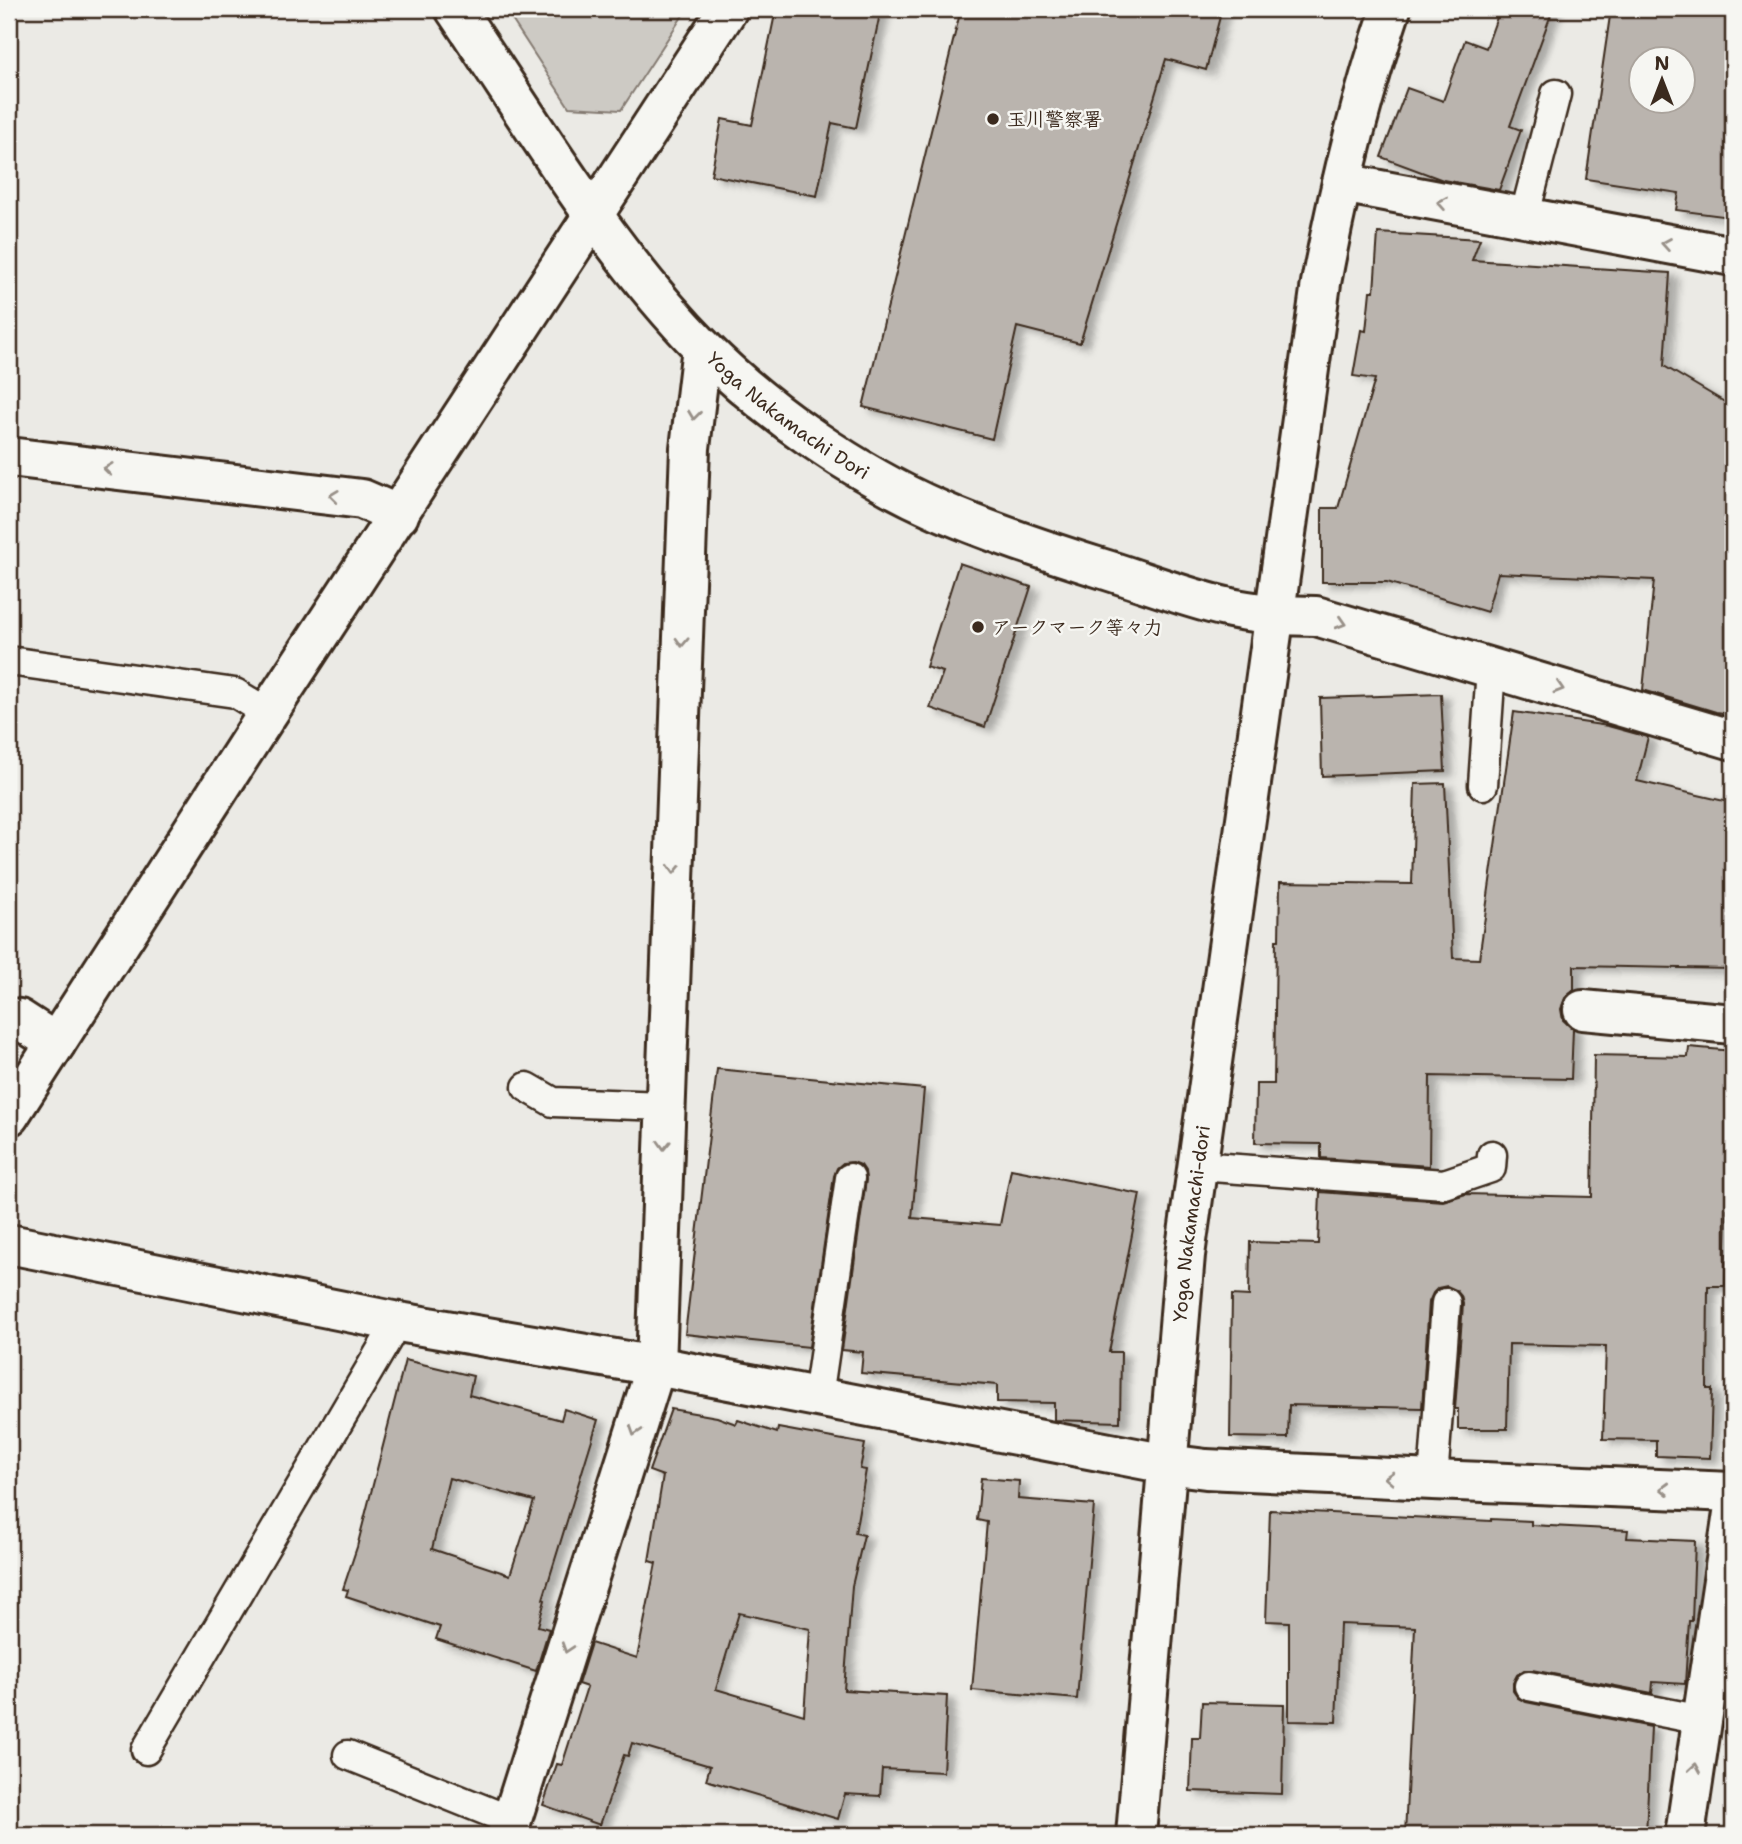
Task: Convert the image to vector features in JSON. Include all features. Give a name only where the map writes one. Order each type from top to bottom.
[{"type":"street","name":"Yoga Nakamachi Dori","points":[[455,9],[595,216],[664,304],[702,347],[736,379],[853,465],[938,510],[1054,553],[1226,607],[1274,615],[1316,616],[1733,740]]},
{"type":"street","points":[[9,1116],[268,713],[728,9]]},
{"type":"street","name":"Yoga Nakamachi-dori","points":[[1136,1835],[1182,1285],[1274,615],[1321,283],[1342,184],[1391,9]]},
{"type":"street","points":[[1342,184],[1733,256]]},
{"type":"street","points":[[510,1828],[656,1366],[690,448],[702,347]]},
{"type":"street","points":[[9,457],[362,499],[399,515]]},
{"type":"street","points":[[1583,1010],[1733,1024]]},
{"type":"street","points":[[9,1018],[19,1019],[56,1044]]},
{"type":"street","points":[[9,1244],[393,1321],[656,1366],[1167,1464],[1206,1469],[1733,1492]]},
{"type":"street","points":[[1685,1835],[1733,1513]]},
{"type":"lane","points":[[1524,218],[1556,94]]},
{"type":"lane","points":[[9,661],[235,693],[268,713]]},
{"type":"lane","points":[[1483,785],[1491,668]]},
{"type":"lane","points":[[527,1087],[554,1101],[665,1106]]},
{"type":"lane","points":[[1198,1166],[1444,1184],[1491,1168],[1492,1155]]},
{"type":"lane","points":[[818,1397],[850,1178]]},
{"type":"lane","points":[[1433,1480],[1446,1303]]},
{"type":"lane","points":[[146,1750],[388,1338],[393,1321]]},
{"type":"lane","points":[[1529,1686],[1702,1720]]},
{"type":"lane","points":[[348,1755],[510,1828]]},
{"type":"shaded area","points":[[505,9],[687,9],[621,110],[569,107]]},
{"type":"building","points":[[776,9],[881,9],[856,128],[832,123],[817,196],[711,175],[722,119],[752,125]]},
{"type":"building","points":[[961,9],[1222,9],[1206,70],[1166,59],[1080,343],[1017,327],[992,439],[863,407]]},
{"type":"building","points":[[1500,9],[1553,9],[1510,126],[1521,130],[1499,190],[1443,180],[1381,157],[1407,88],[1443,101],[1465,40],[1486,48]]},
{"type":"building","points":[[1611,9],[1733,9],[1733,192],[1730,217],[1676,210],[1679,193],[1586,179]]},
{"type":"building","points":[[1378,233],[1480,239],[1472,260],[1670,273],[1664,366],[1733,407],[1733,714],[1716,712],[1643,690],[1654,580],[1498,573],[1487,612],[1387,582],[1322,582],[1322,508],[1338,508],[1375,379],[1353,376],[1361,330],[1366,331],[1370,291],[1374,291]]},
{"type":"building","name":"アークマーク等々力","points":[[959,563],[1031,587],[985,727],[930,708],[943,672],[926,667]]},
{"type":"building","points":[[1441,694],[1445,771],[1322,776],[1320,698]]},
{"type":"building","points":[[1514,712],[1608,726],[1648,737],[1637,781],[1733,803],[1733,969],[1574,966],[1574,990],[1565,998],[1561,1009],[1563,1020],[1573,1029],[1571,1079],[1430,1076],[1429,1166],[1321,1158],[1321,1144],[1255,1143],[1256,1084],[1274,1084],[1276,940],[1279,940],[1280,882],[1412,884],[1415,784],[1445,783],[1453,958],[1479,959]]},
{"type":"building","points":[[1689,1047],[1733,1051],[1733,1145],[1730,1209],[1727,1209],[1725,1286],[1708,1286],[1707,1389],[1712,1389],[1710,1458],[1656,1456],[1656,1440],[1603,1439],[1606,1346],[1509,1344],[1507,1429],[1458,1429],[1458,1409],[1455,1409],[1463,1304],[1456,1290],[1447,1286],[1438,1288],[1429,1302],[1422,1408],[1289,1405],[1288,1438],[1230,1437],[1232,1295],[1249,1296],[1250,1242],[1318,1244],[1320,1192],[1443,1201],[1466,1194],[1592,1197],[1594,1055],[1688,1057]]},
{"type":"building","points":[[717,1069],[924,1089],[912,1218],[1000,1225],[1011,1169],[1140,1194],[1109,1352],[1121,1352],[1120,1422],[1054,1420],[1054,1403],[997,1402],[997,1385],[861,1373],[863,1352],[842,1350],[866,1180],[861,1165],[853,1162],[843,1163],[834,1176],[809,1347],[685,1334]]},
{"type":"building","points":[[405,1360],[473,1376],[469,1395],[561,1420],[564,1409],[598,1420],[543,1599],[545,1600],[538,1626],[549,1629],[536,1671],[436,1639],[440,1627],[346,1596],[348,1590],[343,1589],[357,1547]],"holes":[[[449,1478],[534,1501],[510,1575],[432,1549]]]},
{"type":"building","points":[[671,1409],[717,1417],[736,1424],[738,1420],[777,1433],[778,1428],[865,1444],[860,1469],[866,1470],[855,1533],[864,1535],[852,1586],[844,1690],[947,1696],[943,1772],[882,1769],[880,1796],[845,1794],[838,1819],[706,1780],[710,1766],[632,1743],[628,1756],[624,1755],[600,1825],[543,1805],[557,1764],[562,1765],[587,1687],[578,1684],[591,1643],[637,1658],[656,1563],[649,1561],[663,1476],[649,1471]],"holes":[[[739,1613],[810,1629],[804,1715],[716,1689]]]},
{"type":"building","points":[[981,1478],[1019,1481],[1018,1499],[1094,1505],[1077,1699],[972,1690],[987,1522],[977,1520]]},
{"type":"building","points":[[1270,1510],[1531,1521],[1531,1525],[1628,1530],[1627,1538],[1695,1541],[1692,1621],[1689,1621],[1685,1684],[1653,1682],[1652,1693],[1532,1670],[1524,1670],[1517,1675],[1513,1683],[1513,1691],[1518,1698],[1526,1702],[1651,1727],[1646,1835],[1405,1835],[1415,1627],[1340,1624],[1336,1722],[1289,1721],[1289,1622],[1266,1621]]},
{"type":"building","points":[[1202,1702],[1284,1704],[1282,1794],[1190,1791],[1192,1738],[1200,1738]]},
{"type":"place","name":"玉川警察署","points":[[993,119]]},
{"type":"place","name":"アークマーク等々力","points":[[978,627]]}]
